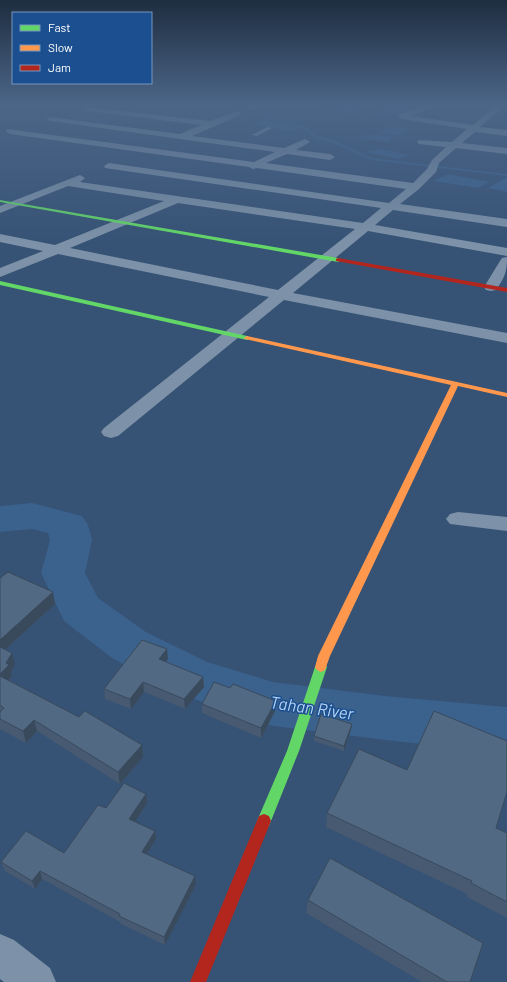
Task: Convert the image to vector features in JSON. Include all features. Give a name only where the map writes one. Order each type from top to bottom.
[{"type":"street","points":[[415,187],[149,150],[105,168],[392,205],[507,223]]},
{"type":"street","points":[[0,273],[178,200],[286,150],[330,157]]},
{"type":"street","points":[[111,432],[415,187],[450,150]]},
{"type":"street","points":[[495,150],[507,151]]},
{"type":"street","points":[[0,210],[88,175]]},
{"type":"street","points":[[68,183],[364,228],[507,252]]},
{"type":"street","points":[[0,201],[507,290]]},
{"type":"street","points":[[0,238],[280,295],[507,338]]},
{"type":"street","points":[[492,288],[507,261]]},
{"type":"street","points":[[0,283],[507,395]]},
{"type":"street","points":[[198,982],[292,750],[324,656],[455,384]]},
{"type":"street","points":[[458,519],[507,524]]},
{"type":"street","points":[[0,954],[36,982]]},
{"type":"water","points":[[386,150],[409,155],[398,159],[366,152]]},
{"type":"water","points":[[448,174],[489,182],[478,188],[434,181]]},
{"type":"water","points":[[507,178],[507,192],[488,188]]},
{"type":"building","points":[[8,572],[53,592],[0,640],[0,578]]},
{"type":"building","points":[[142,640],[167,649],[159,659],[203,677],[184,699],[143,682],[130,699],[104,689]]},
{"type":"building","points":[[0,647],[12,653],[6,663],[9,665],[0,674]]},
{"type":"building","points":[[0,676],[79,717],[85,711],[142,745],[118,772],[34,720],[23,731],[0,719],[0,712],[4,708],[0,705]]},
{"type":"building","points":[[214,682],[230,688],[233,684],[276,701],[261,728],[202,704]]},
{"type":"building","points":[[434,711],[507,741],[507,792],[496,828],[507,833],[507,902],[471,883],[472,881],[327,813],[359,749],[407,770]]},
{"type":"building","points":[[321,714],[352,724],[344,746],[314,736]]},
{"type":"building","points":[[124,783],[146,794],[129,819],[155,831],[142,852],[195,876],[164,937],[119,916],[120,914],[40,871],[32,881],[1,862],[26,831],[64,853],[98,805],[106,808]]},
{"type":"building","points":[[330,858],[483,943],[470,982],[447,982],[308,900]]},
{"type":"waterway","points":[[351,150],[371,159],[507,175]]},
{"type":"waterway","name":"Tahan River","points":[[0,519],[32,516],[67,525],[71,540],[63,573],[81,609],[129,645],[191,678],[273,704],[385,718],[507,730]]},
{"type":"traffic: fast","points":[[0,201],[338,260]]},
{"type":"traffic: fast","points":[[0,283],[247,338]]},
{"type":"traffic: fast","points":[[264,821],[293,751],[321,667]]},
{"type":"traffic: slow","points":[[247,338],[507,395]]},
{"type":"traffic: slow","points":[[321,667],[324,656],[455,384]]},
{"type":"traffic: jam","points":[[338,260],[507,290]]},
{"type":"traffic: jam","points":[[198,982],[264,821]]}]
